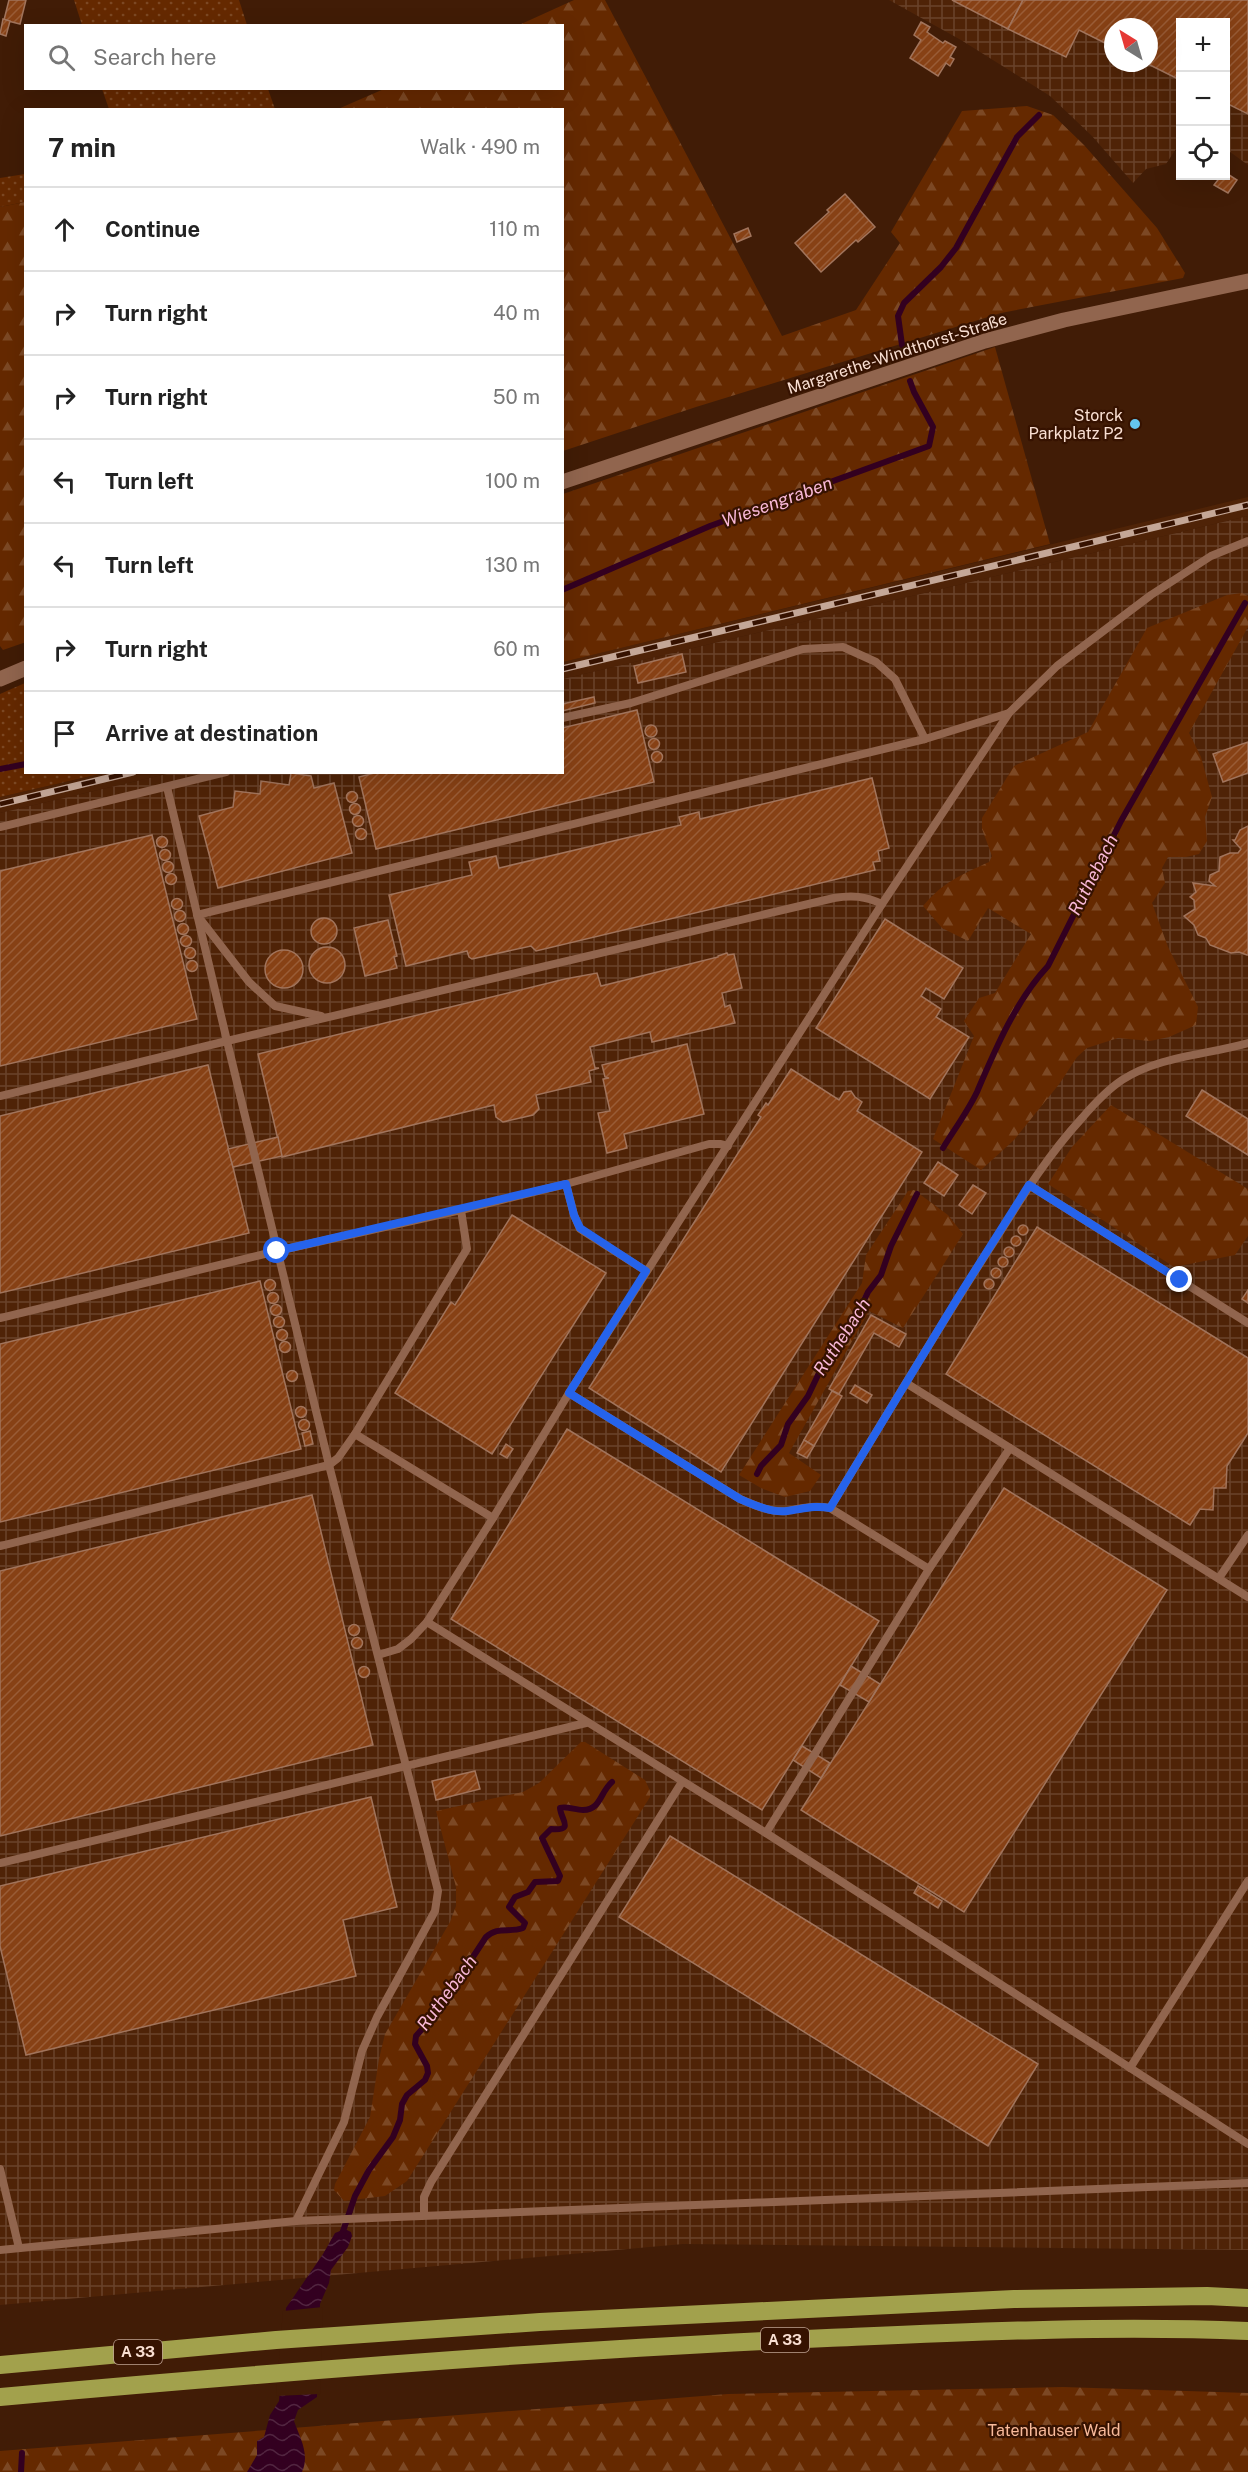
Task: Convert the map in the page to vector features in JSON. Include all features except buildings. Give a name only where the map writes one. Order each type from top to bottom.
[{"type":"highway","name":"A 33","points":[[0,2365],[324,2336],[564,2321],[1002,2300],[1207,2296],[1248,2298]]},
{"type":"highway","name":"A 33","points":[[0,2397],[274,2372],[553,2352],[1000,2330],[1248,2331]]},
{"type":"street","name":"Margarethe-Windthorst-Straße","points":[[564,481],[986,341],[1064,320],[1248,281]]},
{"type":"street","points":[[0,679],[24,669]]},
{"type":"lane","points":[[378,1655],[398,1649],[428,1622],[646,1271],[1008,713],[1057,666],[1151,595],[1211,556],[1248,542]]},
{"type":"lane","points":[[564,718],[631,703],[803,649],[843,647],[876,662],[895,679],[925,739]]},
{"type":"lane","points":[[197,915],[925,739],[1008,713]]},
{"type":"lane","points":[[0,827],[218,774]]},
{"type":"lane","points":[[167,787],[329,1465],[438,1892],[435,1911],[377,2017],[362,2051],[344,2121],[296,2221]]},
{"type":"lane","points":[[0,1096],[834,898],[854,895],[870,898],[882,904]]},
{"type":"lane","points":[[197,915],[249,982],[275,1006],[325,1017]]},
{"type":"lane","points":[[830,1508],[1029,1185],[1073,1128],[1119,1082],[1140,1069],[1248,1043]]},
{"type":"lane","points":[[0,1318],[277,1251],[461,1210],[566,1184],[709,1144],[728,1146]]},
{"type":"lane","points":[[566,1184],[580,1228],[646,1271]]},
{"type":"lane","points":[[1029,1185],[1248,1323]]},
{"type":"lane","points":[[0,1546],[329,1465],[338,1458],[355,1434],[467,1249],[461,1210]]},
{"type":"lane","points":[[906,1383],[1248,1597]]},
{"type":"lane","points":[[569,1393],[740,1499],[766,1509],[785,1512],[803,1506],[830,1508],[929,1569]]},
{"type":"lane","points":[[355,1434],[493,1518]]},
{"type":"lane","points":[[766,1833],[929,1569],[1010,1448]]},
{"type":"lane","points":[[1219,1578],[1248,1534]]},
{"type":"lane","points":[[428,1622],[586,1723],[766,1833],[1248,2144]]},
{"type":"lane","points":[[0,1863],[586,1723]]},
{"type":"lane","points":[[424,2215],[424,2197],[431,2182],[682,1782]]},
{"type":"lane","points":[[1130,2068],[1248,1881]]},
{"type":"lane","points":[[0,2169],[19,2248]]},
{"type":"lane","points":[[0,2250],[329,2219],[1248,2183]]},
{"type":"shaded area","points":[[889,0],[1248,0],[1248,165],[1230,152],[1230,18],[1176,18],[1176,149],[1166,164],[1146,169],[1133,183],[1092,136],[1050,96],[961,40]]},
{"type":"shaded area","points":[[1248,497],[1248,516],[564,679],[564,662]]},
{"type":"shaded area","points":[[1248,516],[1248,2250],[683,2244],[0,2305],[0,813],[167,774],[564,774],[564,679]]},
{"type":"shaded area","points":[[100,774],[167,774],[0,813],[0,797]]},
{"type":"green space","points":[[74,0],[239,0],[247,24],[82,24]]},
{"type":"green space","points":[[574,0],[605,0],[782,336],[856,310],[900,243],[891,232],[962,111],[1027,106],[1053,115],[1084,145],[1157,228],[1185,273],[1183,278],[1001,313],[696,407],[564,451],[564,108],[340,108],[382,90],[564,90],[564,24],[521,24]]},
{"type":"green space","points":[[102,90],[268,90],[275,108],[109,108]]},
{"type":"green space","points":[[24,174],[24,202],[0,207],[0,178]]},
{"type":"green space","points":[[24,202],[24,643],[3,650],[0,646],[0,207]]},
{"type":"green space","points":[[995,347],[1050,544],[564,662],[564,494]]},
{"type":"green space","points":[[1242,593],[1248,596],[1248,627],[1189,733],[1201,757],[1212,797],[1205,817],[1207,841],[1199,854],[1168,857],[1162,868],[1165,883],[1152,903],[1168,947],[1198,1007],[1196,1025],[1169,1037],[1150,1041],[1118,1038],[1087,1048],[1077,1057],[1060,1083],[1014,1140],[981,1170],[933,1139],[974,1036],[964,1021],[979,998],[995,993],[1031,934],[988,908],[968,941],[942,928],[923,906],[945,885],[989,862],[992,856],[982,829],[982,818],[1014,766],[1088,732],[1147,628],[1227,595]]},
{"type":"green space","points":[[24,683],[24,774],[100,774],[0,797],[0,694]]},
{"type":"green space","points":[[1111,1105],[1248,1189],[1248,1236],[1235,1255],[1174,1267],[1048,1184],[1072,1147]]},
{"type":"green space","points":[[914,1190],[948,1215],[963,1234],[903,1328],[869,1311],[789,1453],[821,1475],[810,1491],[785,1497],[761,1488],[739,1475],[862,1283],[866,1255],[908,1191]]},
{"type":"green space","points":[[581,1742],[585,1742],[645,1780],[650,1797],[407,2181],[385,2196],[344,2201],[334,2190],[335,2184],[370,2117],[385,2034],[450,1922],[456,1906],[456,1887],[436,1811],[523,1792],[539,1783]]},
{"type":"green space","name":"Tatenhauser Wald","points":[[1063,2387],[1248,2393],[1248,2472],[0,2472],[0,2451],[728,2394]]},
{"type":"water","points":[[345,2229],[351,2232],[352,2236],[348,2247],[331,2270],[329,2283],[320,2304],[317,2397],[298,2410],[294,2421],[305,2452],[302,2472],[247,2472],[257,2455],[257,2441],[264,2437],[270,2415],[279,2401],[286,2308],[335,2233]]},
{"type":"pier","points":[[323,2307],[320,2394],[276,2396],[283,2311]]},
{"type":"waterway","name":"Wiesengraben","points":[[902,345],[898,316],[904,303],[941,267],[956,248],[1017,137],[1039,115]]},
{"type":"waterway","name":"Wiesengraben","points":[[564,589],[710,526],[929,446],[933,427],[910,381]]},
{"type":"waterway","name":"Ruthebach","points":[[943,1148],[973,1099],[1016,1010],[1036,979],[1048,966],[1121,821],[1245,603]]},
{"type":"waterway","name":"Wiesengraben","points":[[0,769],[24,764]]},
{"type":"waterway","name":"Ruthebach","points":[[757,1474],[761,1466],[781,1445],[788,1424],[808,1396],[830,1350],[856,1317],[868,1292],[881,1275],[891,1246],[917,1194]]},
{"type":"waterway","name":"Ruthebach","points":[[341,2237],[355,2196],[369,2170],[393,2137],[400,2120],[402,2104],[407,2095],[425,2080],[428,2073],[427,2066],[415,2044],[416,2036],[437,2012],[486,1937],[499,1931],[523,1928],[525,1923],[509,1907],[515,1897],[528,1892],[535,1882],[558,1881],[560,1876],[542,1838],[551,1829],[565,1826],[560,1808],[589,1809],[597,1804],[612,1782]]},
{"type":"waterway","name":"Wiesengraben","points":[[21,2472],[22,2453]]},
{"type":"railway","points":[[564,669],[1248,505]]},
{"type":"railway","points":[[0,804],[125,774]]},
{"type":"place","name":"Storck Parkplatz P2","points":[[1135,424]]},
{"type":"route","points":[[277,1251],[566,1184],[580,1228],[646,1271],[569,1393],[740,1499],[766,1509],[785,1512],[803,1506],[830,1508],[1029,1185],[1180,1280]]}]
